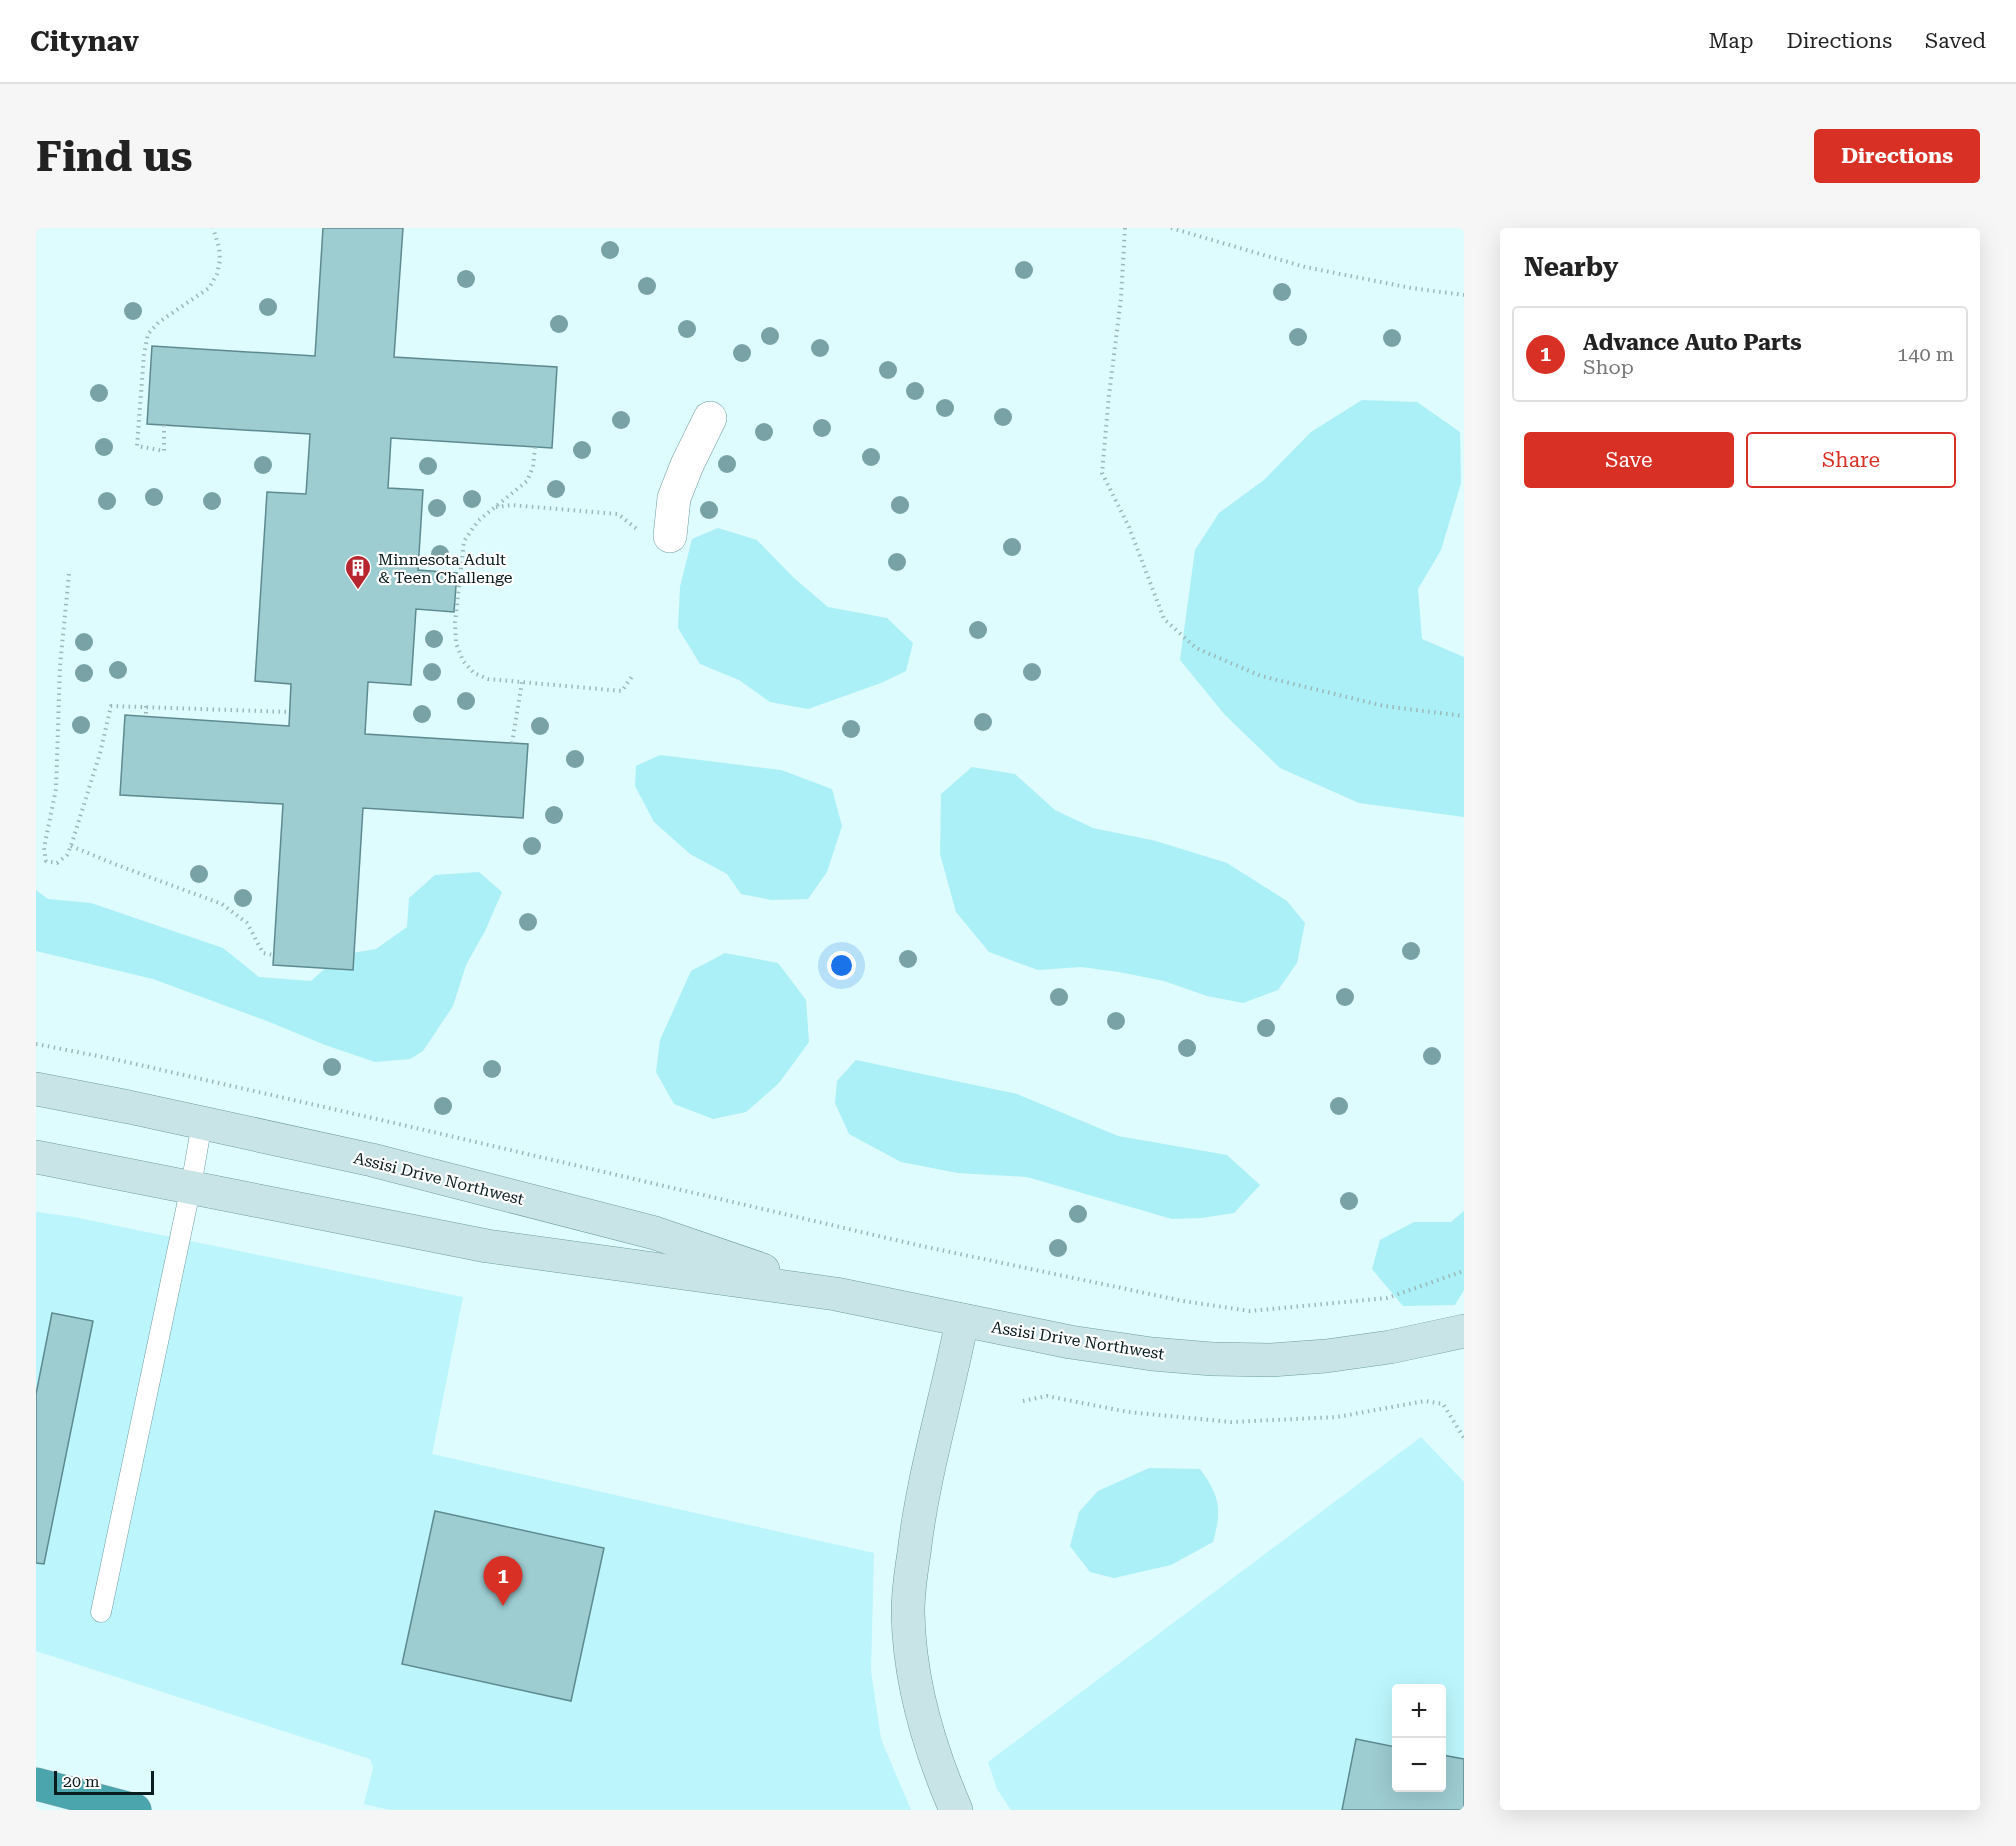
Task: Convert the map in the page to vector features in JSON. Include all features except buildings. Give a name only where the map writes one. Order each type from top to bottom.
[{"type":"highway","points":[[36,1784],[129,1809]]},
{"type":"highway","points":[[36,1797],[129,1809]]},
{"type":"main road","name":"Assisi Drive Northwest","points":[[36,1089],[372,1160],[655,1233],[836,1294]]},
{"type":"main road","name":"Assisi Drive Northwest","points":[[36,1157],[487,1246],[836,1294],[1070,1342],[1152,1354],[1212,1359],[1271,1360],[1326,1356],[1390,1347],[1464,1330]]},
{"type":"main road","points":[[956,1810],[939,1770],[920,1705],[912,1659],[908,1613],[915,1537],[927,1468],[952,1371],[962,1321]]},
{"type":"street","points":[[656,535],[710,418]]},
{"type":"lane","points":[[101,1612],[191,1186],[202,1123]]},
{"type":"path","points":[[164,425],[164,451],[137,446],[144,354],[148,334],[159,322],[209,288],[218,274],[219,247],[213,228]]},
{"type":"path","points":[[1125,228],[1121,298],[1108,395],[1102,473],[1129,526],[1164,619],[1196,648],[1261,675],[1384,706],[1464,716]]},
{"type":"path","points":[[1171,228],[1305,267],[1411,288],[1464,295]]},
{"type":"path","points":[[535,447],[533,468],[527,481],[478,521],[464,541],[455,622],[456,643],[463,661],[474,673],[488,679],[622,691],[633,675]]},
{"type":"path","points":[[495,507],[511,505],[618,514],[656,535]]},
{"type":"path","points":[[69,574],[60,666],[56,789],[44,848],[46,861],[57,863],[67,855],[71,846],[100,753],[111,706],[290,712]]},
{"type":"path","points":[[512,743],[522,682]]},
{"type":"path","points":[[146,706],[146,717]]},
{"type":"path","points":[[71,846],[222,904],[247,923],[263,953],[273,955]]},
{"type":"path","points":[[36,1044],[118,1060],[1037,1272],[1183,1301],[1250,1311],[1387,1298],[1464,1271]]},
{"type":"path","points":[[1023,1401],[1047,1396],[1128,1412],[1232,1422],[1337,1417],[1425,1401],[1443,1404],[1464,1438]]},
{"type":"shaded area","points":[[1362,400],[1417,402],[1460,432],[1461,483],[1441,550],[1418,589],[1422,639],[1464,657],[1464,817],[1359,803],[1280,768],[1225,715],[1180,660],[1195,550],[1219,513],[1264,480],[1311,432]]},
{"type":"shaded area","points":[[718,528],[757,540],[794,578],[828,607],[887,618],[913,643],[906,671],[881,683],[808,709],[770,702],[739,680],[700,664],[678,628],[680,587],[692,539]]},
{"type":"shaded area","points":[[660,755],[781,770],[832,789],[842,826],[827,872],[808,899],[771,900],[741,894],[727,874],[690,854],[654,822],[635,786],[636,766]]},
{"type":"shaded area","points":[[972,767],[1015,774],[1055,810],[1093,828],[1156,841],[1227,863],[1287,901],[1305,923],[1297,963],[1278,990],[1243,1003],[1207,996],[1164,981],[1119,972],[1081,967],[1038,970],[989,952],[956,912],[940,854],[941,794]]},
{"type":"shaded area","points":[[479,872],[502,892],[485,931],[466,965],[453,1006],[423,1051],[410,1059],[375,1062],[153,979],[36,951],[36,890],[48,899],[91,903],[223,948],[259,977],[311,981],[340,955],[376,949],[407,927],[409,898],[435,875]]},
{"type":"shaded area","points":[[725,953],[778,963],[806,1000],[809,1042],[779,1083],[746,1112],[713,1119],[674,1104],[656,1072],[660,1040],[691,971]]},
{"type":"shaded area","points":[[856,1060],[1017,1094],[1118,1136],[1227,1155],[1260,1185],[1234,1213],[1202,1218],[1172,1219],[1027,1177],[958,1173],[901,1162],[849,1134],[835,1103],[837,1081]]},
{"type":"shaded area","points":[[1464,1211],[1464,1290],[1455,1305],[1403,1306],[1372,1269],[1380,1240],[1414,1222],[1451,1222]]},
{"type":"shaded area","points":[[36,1212],[74,1217],[463,1297],[432,1454],[874,1553],[871,1671],[881,1739],[911,1810],[390,1810],[364,1804],[373,1768],[370,1759],[36,1651]]},
{"type":"shaded area","points":[[1421,1437],[1464,1482],[1464,1810],[1011,1810],[997,1789],[988,1762]]},
{"type":"shaded area","points":[[1149,1468],[1200,1469],[1212,1487],[1217,1504],[1218,1521],[1213,1542],[1171,1565],[1114,1578],[1090,1572],[1070,1546],[1079,1512],[1098,1491]]},
{"type":"place","name":"Minnesota Adult & Teen Challenge","points":[[358,591]]},
{"type":"place","name":"Advance Auto Parts","points":[[503,1606]]}]
